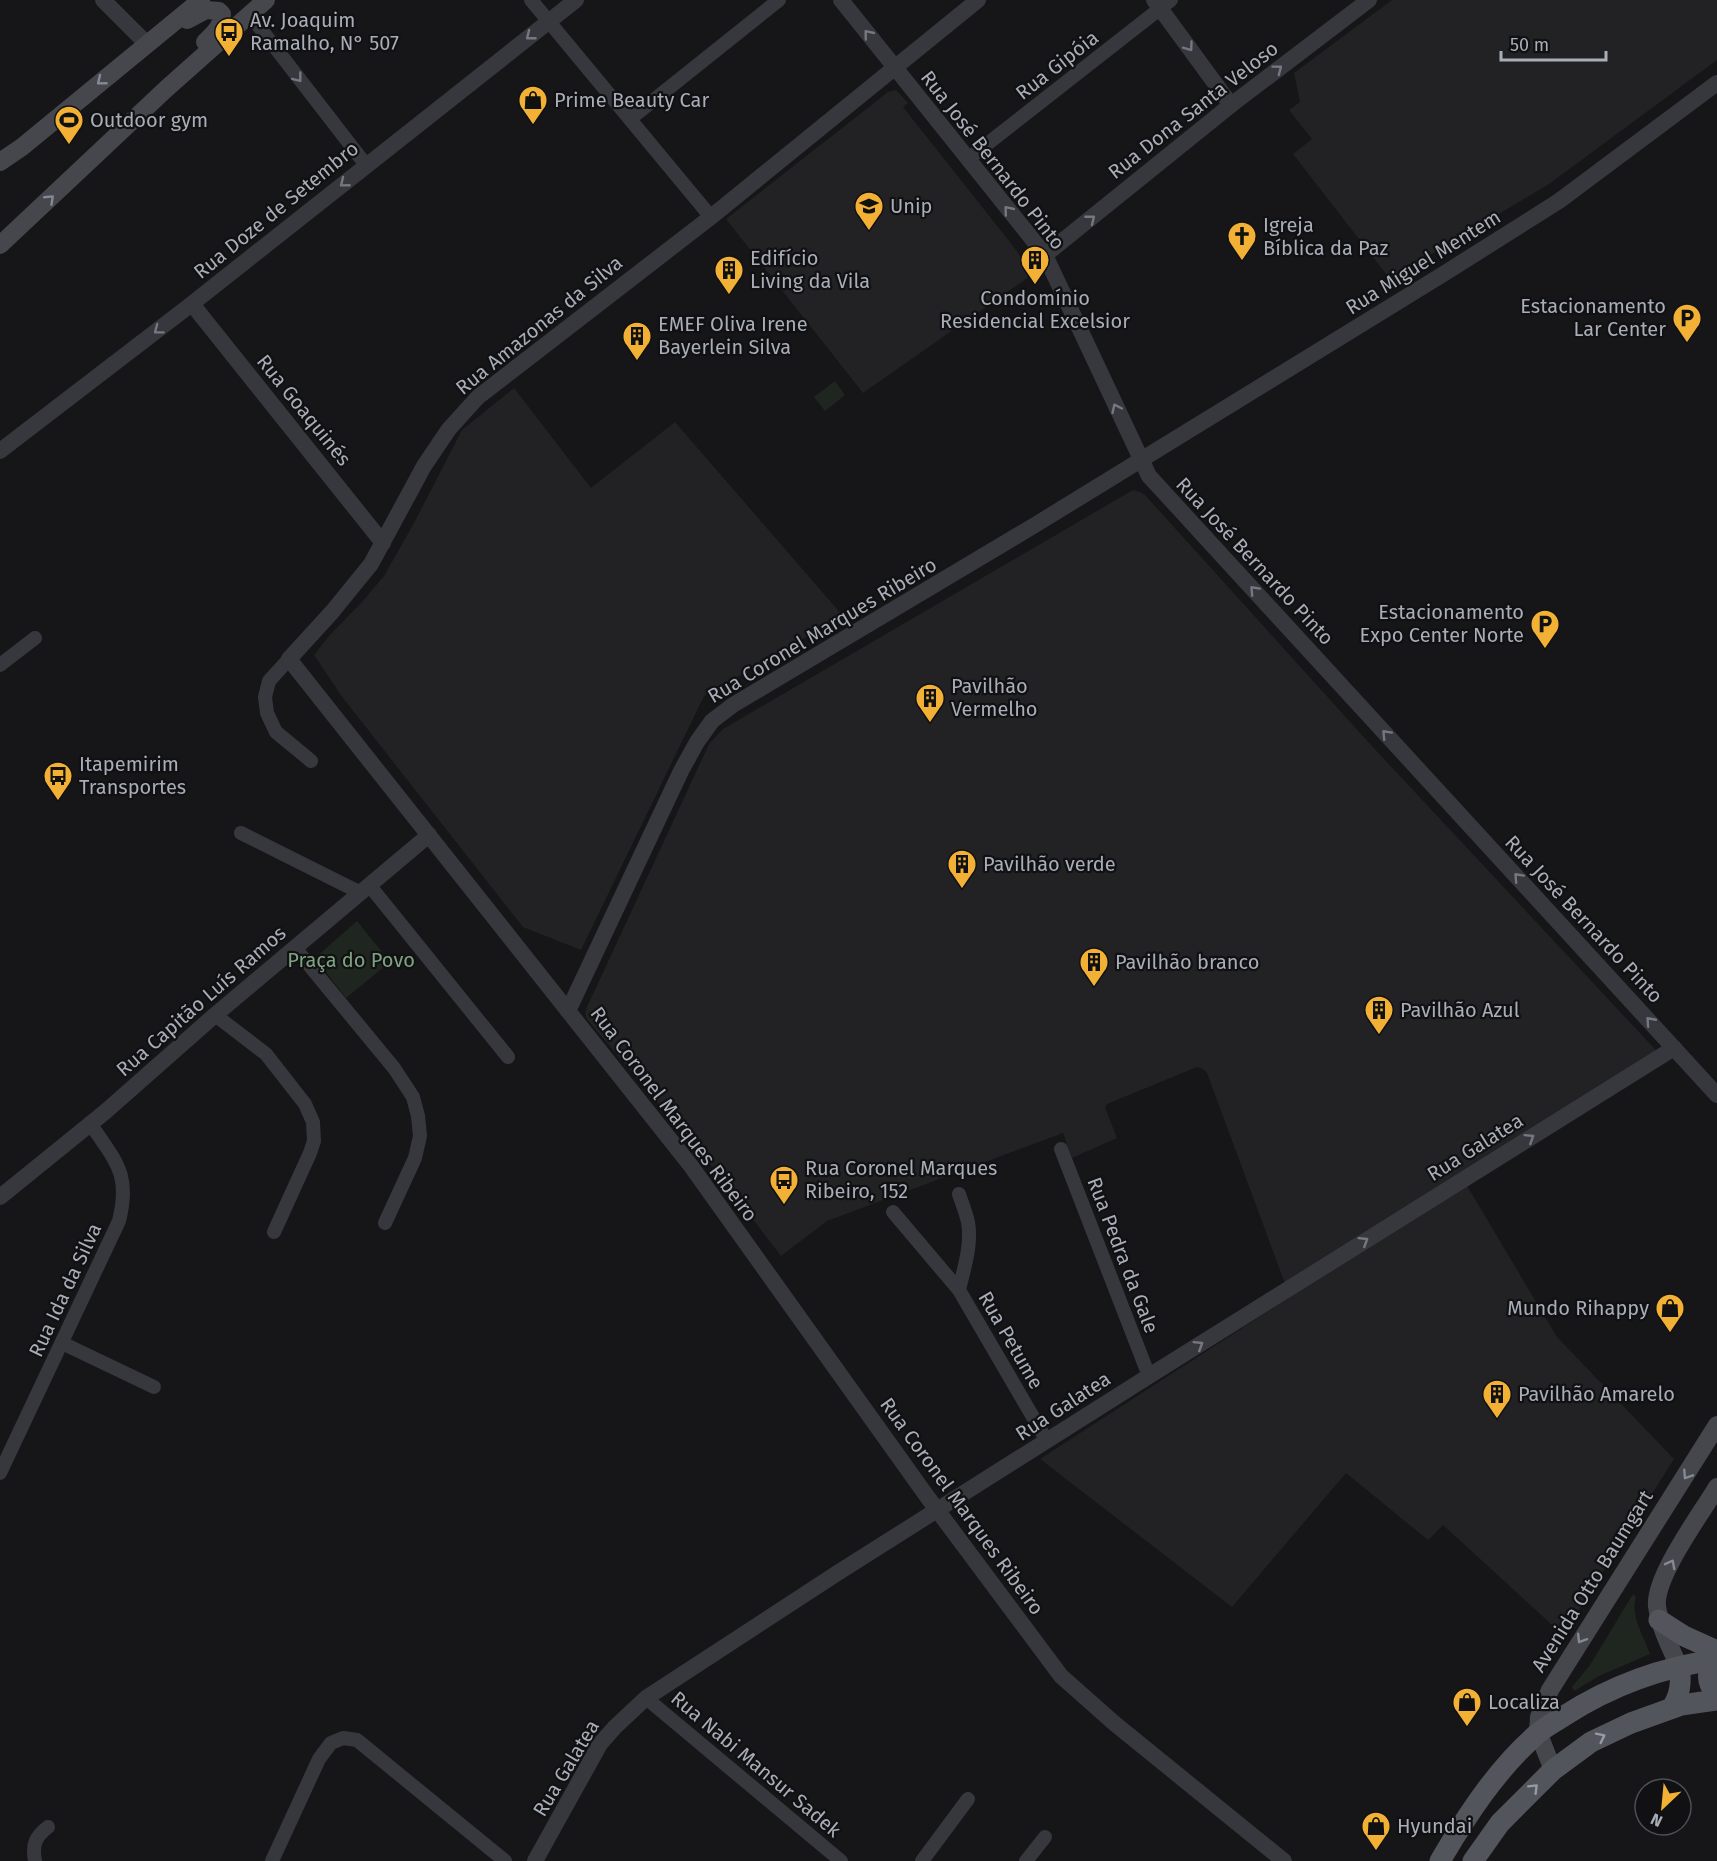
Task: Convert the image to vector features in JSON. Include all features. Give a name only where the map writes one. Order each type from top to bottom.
[{"type":"main road","points":[[0,162],[22,147],[201,0]]},
{"type":"main road","points":[[2,240],[165,89],[266,0]]},
{"type":"main road","points":[[165,89],[171,76],[218,29],[222,23],[222,14],[219,10],[206,10],[186,20],[177,19]]},
{"type":"main road","points":[[0,174],[15,163],[22,147]]},
{"type":"main road","name":"Avenida Otto Baumgart","points":[[1538,1732],[1539,1717],[1550,1690],[1717,1425]]},
{"type":"main road","points":[[1672,1708],[1680,1692],[1681,1679],[1679,1667],[1659,1620],[1657,1603],[1665,1575],[1717,1487]]},
{"type":"main road","points":[[1659,1620],[1716,1657]]},
{"type":"main road","points":[[1440,1861],[1475,1805],[1509,1761],[1538,1732],[1591,1699],[1623,1684],[1716,1657]]},
{"type":"main road","points":[[1716,1657],[1710,1667],[1709,1682],[1717,1695]]},
{"type":"main road","points":[[1473,1861],[1500,1823],[1553,1770],[1591,1742],[1630,1723],[1672,1708],[1717,1700]]},
{"type":"main road","points":[[1538,1732],[1553,1770]]},
{"type":"street","points":[[103,0],[147,44]]},
{"type":"street","points":[[531,0],[711,217]]},
{"type":"street","name":"Rua Doze de Setembro","points":[[0,451],[192,304],[576,0]]},
{"type":"street","points":[[630,119],[779,0]]},
{"type":"street","name":"Rua José Bernardo Pinto","points":[[841,0],[1045,255],[1149,476],[1717,1095]]},
{"type":"street","name":"Rua Amazonas da Silva","points":[[311,761],[276,732],[267,713],[265,697],[269,681],[356,583],[383,543],[424,466],[449,429],[478,398],[711,217],[978,0]]},
{"type":"street","name":"Rua Dona Santa Veloso","points":[[1045,255],[1231,105],[1369,0]]},
{"type":"street","points":[[1162,3],[1231,105]]},
{"type":"street","name":"Rua Gipóia","points":[[968,159],[1162,3]]},
{"type":"street","points":[[249,15],[366,165]]},
{"type":"street","name":"Rua Miguel Mentem","points":[[1141,461],[1559,201],[1717,83]]},
{"type":"street","name":"Rua Goaquinés","points":[[192,304],[383,543]]},
{"type":"street","name":"Rua Coronel Marques Ribeiro","points":[[1141,461],[733,705],[712,721],[681,771],[568,1011],[691,1166],[937,1511],[1061,1676],[1114,1723],[1284,1861]]},
{"type":"street","points":[[0,665],[35,638]]},
{"type":"street","points":[[289,659],[568,1011]]},
{"type":"street","points":[[241,833],[366,889],[508,1057]]},
{"type":"street","name":"Rua Capitão Luís Ramos","points":[[1,1194],[90,1123],[429,835]]},
{"type":"street","points":[[295,948],[394,1068],[413,1097],[420,1136],[416,1158],[385,1223]]},
{"type":"street","points":[[215,1015],[266,1054],[305,1104],[313,1122],[314,1141],[310,1153],[274,1232]]},
{"type":"street","name":"Rua Galatea","points":[[536,1861],[600,1744],[646,1698],[839,1572],[1674,1048]]},
{"type":"street","name":"Rua Ida da Silva","points":[[0,1473],[119,1221],[124,1201],[124,1184],[119,1168],[90,1123]]},
{"type":"street","name":"Rua Pedra da Gale","points":[[1061,1149],[1149,1376]]},
{"type":"street","name":"Rua Petume","points":[[959,1194],[968,1221],[969,1249],[959,1290]]},
{"type":"street","name":"Rua Petume","points":[[893,1212],[959,1290],[1047,1441]]},
{"type":"street","points":[[62,1343],[154,1387]]},
{"type":"street","name":"Rua Nabi Mansur Sadek","points":[[646,1698],[841,1861]]},
{"type":"street","points":[[272,1861],[319,1759],[331,1743],[343,1738],[357,1740],[504,1861]]},
{"type":"street","points":[[922,1861],[968,1799]]},
{"type":"street","points":[[35,1861],[34,1843],[38,1835],[48,1827]]},
{"type":"street","points":[[1026,1861],[1045,1837]]},
{"type":"shaded area","points":[[1392,0],[1717,0],[1717,60],[1549,184],[1390,279],[1293,154],[1312,139],[1289,110],[1300,102],[1294,73]]},
{"type":"shaded area","name":"Unip","points":[[896,90],[908,103],[903,107],[1033,274],[863,393],[726,219],[888,92]]},
{"type":"shaded area","points":[[514,388],[591,488],[675,422],[843,616],[704,696],[581,950],[523,927],[343,698],[314,655],[384,576],[462,430]]},
{"type":"shaded area","points":[[1133,490],[1145,495],[1370,744],[1667,1062],[1466,1184],[1557,1337],[1674,1459],[1563,1635],[1443,1525],[1428,1540],[1346,1473],[1232,1607],[1040,1459],[1290,1297],[1207,1073],[1203,1069],[1197,1067],[1107,1104],[1105,1107],[1117,1138],[1072,1158],[1063,1133],[827,1221],[781,1256],[719,1175],[587,1019],[585,1013],[587,1007],[709,744],[723,729]]},
{"type":"green space","points":[[835,381],[845,395],[825,411],[814,397]]},
{"type":"green space","name":"Praça do Povo","points":[[357,921],[390,962],[346,998],[315,958]]},
{"type":"green space","points":[[1633,1594],[1636,1597],[1636,1619],[1650,1654],[1599,1676],[1574,1691],[1572,1687],[1590,1665]]},
{"type":"place","name":"Av. Joaquim Ramalho, N° 507","points":[[229,58]]},
{"type":"place","name":"Prime Beauty Car","points":[[533,126]]},
{"type":"place","name":"Outdoor gym","points":[[69,146]]},
{"type":"place","name":"Unip","points":[[869,232]]},
{"type":"place","name":"Igreja Bíblica da Paz","points":[[1242,262]]},
{"type":"place","name":"Condomínio Residencial Excelsior","points":[[1035,286]]},
{"type":"place","name":"Edifício Living da Vila","points":[[729,296]]},
{"type":"place","name":"Estacionamento Lar Center","points":[[1687,344]]},
{"type":"place","name":"EMEF Oliva Irene Bayerlein Silva","points":[[637,362]]},
{"type":"place","name":"Estacionamento Expo Center Norte","points":[[1545,650]]},
{"type":"place","name":"Pavilhão Vermelho","points":[[930,724]]},
{"type":"place","name":"Itapemirim Transportes","points":[[58,802]]},
{"type":"place","name":"Pavilhão verde","points":[[962,890]]},
{"type":"place","name":"Pavilhão branco","points":[[1094,988]]},
{"type":"place","name":"Pavilhão Azul","points":[[1379,1036]]},
{"type":"place","name":"Rua Coronel Marques Ribeiro, 152","points":[[784,1206]]},
{"type":"place","name":"Mundo Rihappy","points":[[1670,1334]]},
{"type":"place","name":"Pavilhão Amarelo","points":[[1497,1420]]},
{"type":"place","name":"Localiza","points":[[1467,1728]]},
{"type":"place","name":"Hyundai","points":[[1376,1852]]}]
